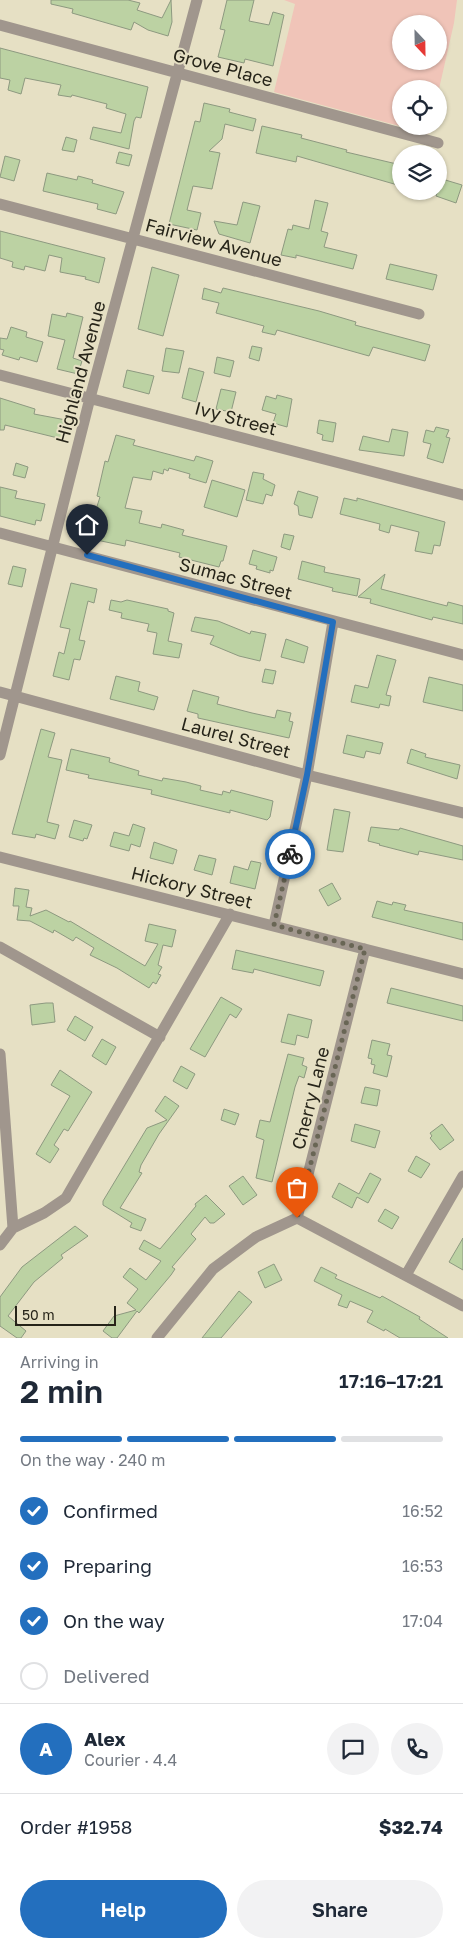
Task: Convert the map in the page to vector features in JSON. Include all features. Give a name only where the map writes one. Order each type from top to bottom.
[{"type":"street","name":"Highland Avenue","points":[[0,755],[90,398],[197,0]]},
{"type":"street","name":"Grove Place","points":[[0,25],[438,143]]},
{"type":"street","name":"Fairview Avenue","points":[[0,204],[419,314]]},
{"type":"street","name":"Ivy Street","points":[[0,375],[463,495]]},
{"type":"street","name":"Sumac Street","points":[[0,533],[463,655]]},
{"type":"street","points":[[274,925],[307,775],[333,622]]},
{"type":"street","name":"Laurel Street","points":[[0,692],[307,775],[463,813]]},
{"type":"street","name":"Hickory Street","points":[[0,856],[463,974]]},
{"type":"street","points":[[0,1245],[13,1228],[44,1214],[66,1198],[230,914]]},
{"type":"street","points":[[0,947],[160,1037]]},
{"type":"street","name":"Cherry Lane","points":[[297,1218],[365,949]]},
{"type":"street","points":[[0,1054],[13,1228]]},
{"type":"street","points":[[406,1275],[463,1176]]},
{"type":"street","points":[[157,1338],[212,1269],[256,1237],[297,1218],[463,1306]]},
{"type":"shaded area","points":[[284,0],[457,0],[448,49],[448,15],[392,15],[392,70],[443,70],[441,80],[392,80],[392,124],[274,92],[295,4]]},
{"type":"building","points":[[51,0],[128,0],[140,3],[137,10],[162,18],[171,0],[172,22],[168,36],[148,30],[134,22],[131,30],[72,13],[73,9],[51,4]]},
{"type":"building","points":[[227,0],[254,0],[249,21],[269,25],[273,12],[284,15],[273,66],[245,59],[244,63],[218,57],[225,30],[220,29]]},
{"type":"building","points":[[0,48],[148,87],[141,118],[136,117],[134,121],[129,149],[90,139],[93,127],[121,133],[126,114],[106,108],[107,104],[72,95],[71,97],[58,95],[61,85],[25,78],[21,94],[8,90],[10,80],[0,78]]},
{"type":"building","points":[[204,103],[230,109],[229,112],[256,119],[253,131],[225,124],[222,139],[209,151],[220,153],[212,189],[193,186],[187,210],[201,213],[197,230],[169,224],[195,121],[200,122]]},
{"type":"building","points":[[262,126],[302,135],[301,138],[347,150],[346,152],[392,163],[392,183],[297,156],[296,162],[256,153]]},
{"type":"building","points":[[66,137],[77,140],[74,152],[62,150]]},
{"type":"building","points":[[119,152],[132,155],[129,166],[116,163]]},
{"type":"building","points":[[5,156],[20,160],[14,181],[0,177]]},
{"type":"building","points":[[47,173],[77,180],[78,176],[93,180],[92,183],[124,192],[116,214],[97,209],[98,204],[43,191]]},
{"type":"building","points":[[447,180],[462,185],[456,203],[447,200]]},
{"type":"building","points":[[315,200],[328,203],[321,231],[328,233],[324,247],[357,255],[353,269],[296,255],[296,258],[281,255],[288,229],[292,230],[293,225],[309,229]]},
{"type":"building","points":[[243,202],[260,206],[250,243],[219,234],[214,221],[237,225]]},
{"type":"building","points":[[0,231],[105,258],[99,283],[85,279],[86,277],[60,272],[62,258],[49,255],[45,271],[25,266],[24,270],[12,267],[13,262],[0,258]]},
{"type":"building","points":[[390,264],[437,275],[433,290],[386,279]]},
{"type":"building","points":[[152,267],[179,275],[163,336],[138,329]]},
{"type":"building","points":[[204,288],[221,293],[223,288],[319,311],[356,322],[355,325],[430,345],[425,361],[373,347],[369,356],[277,330],[275,335],[262,332],[264,326],[216,313],[219,303],[202,299]]},
{"type":"building","points":[[67,313],[83,317],[73,358],[82,361],[78,374],[57,369],[65,340],[48,336],[52,314],[66,317]]},
{"type":"building","points":[[11,327],[27,332],[26,337],[43,342],[37,362],[20,357],[19,360],[2,355],[4,350],[0,349],[0,338],[7,339]]},
{"type":"building","points":[[252,346],[262,348],[259,361],[249,358]]},
{"type":"building","points":[[166,348],[184,351],[179,373],[162,371]]},
{"type":"building","points":[[217,357],[234,361],[230,377],[214,373]]},
{"type":"building","points":[[189,368],[204,372],[196,402],[182,398]]},
{"type":"building","points":[[127,370],[154,376],[149,394],[123,387]]},
{"type":"building","points":[[221,389],[236,392],[231,412],[216,409]]},
{"type":"building","points":[[277,395],[292,399],[287,427],[273,423],[276,414],[262,410],[266,396],[276,399]]},
{"type":"building","points":[[0,398],[35,409],[34,414],[66,420],[62,439],[5,425],[4,430],[0,430]]},
{"type":"building","points":[[319,420],[336,423],[333,442],[322,440],[323,435],[317,433]]},
{"type":"building","points":[[436,427],[449,430],[446,437],[450,438],[443,463],[427,458],[431,444],[423,442],[426,430],[434,432]]},
{"type":"building","points":[[392,429],[408,432],[404,456],[359,450],[363,436],[389,442]]},
{"type":"building","points":[[116,435],[135,440],[133,445],[194,461],[196,456],[213,461],[206,483],[189,478],[190,474],[169,468],[168,471],[164,469],[163,474],[153,471],[151,480],[133,477],[125,508],[142,511],[139,523],[161,528],[162,524],[184,530],[182,535],[227,546],[223,561],[221,561],[219,567],[179,557],[180,553],[126,540],[125,546],[87,538],[100,497],[97,496],[105,461],[108,462]]},
{"type":"building","points":[[16,463],[28,467],[25,478],[13,475]]},
{"type":"building","points":[[253,472],[264,474],[263,479],[275,485],[272,496],[266,494],[263,504],[246,500]]},
{"type":"building","points":[[212,480],[245,490],[237,517],[204,507]]},
{"type":"building","points":[[0,487],[17,491],[15,498],[45,504],[41,521],[36,520],[35,525],[0,516]]},
{"type":"building","points":[[298,491],[318,497],[312,518],[299,515],[298,506],[294,504]]},
{"type":"building","points":[[344,498],[357,501],[357,498],[445,522],[440,546],[434,545],[432,554],[415,551],[419,532],[391,525],[389,533],[379,530],[380,524],[340,514]]},
{"type":"building","points":[[284,534],[294,536],[290,550],[281,547]]},
{"type":"building","points":[[253,550],[277,557],[273,571],[270,570],[270,573],[256,569],[257,566],[249,564]]},
{"type":"building","points":[[302,561],[325,567],[324,572],[360,579],[357,596],[332,591],[333,588],[298,579]]},
{"type":"building","points":[[13,566],[26,569],[22,587],[8,584]]},
{"type":"building","points":[[385,574],[381,589],[447,606],[448,602],[463,606],[463,624],[433,617],[432,620],[370,603],[371,599],[358,597]]},
{"type":"building","points":[[71,583],[97,589],[94,603],[88,601],[79,640],[85,641],[80,660],[74,659],[69,680],[53,676],[59,652],[64,654],[70,629],[60,627]]},
{"type":"building","points":[[111,600],[121,602],[127,600],[168,609],[168,611],[174,613],[168,641],[182,644],[179,658],[153,654],[157,633],[147,631],[149,624],[121,618],[122,613],[109,610]]},
{"type":"building","points":[[195,617],[218,621],[250,634],[251,631],[266,634],[260,661],[239,656],[210,644],[214,636],[191,631]]},
{"type":"building","points":[[286,639],[308,647],[304,663],[281,657]]},
{"type":"building","points":[[377,655],[396,660],[386,695],[391,696],[389,706],[380,704],[379,708],[351,702],[355,685],[368,688]]},
{"type":"building","points":[[265,669],[276,671],[273,684],[262,682]]},
{"type":"building","points":[[116,676],[140,682],[138,691],[158,697],[154,710],[110,699]]},
{"type":"building","points":[[429,677],[463,685],[463,711],[423,702]]},
{"type":"building","points":[[193,690],[219,697],[217,704],[252,713],[275,718],[277,710],[291,713],[289,721],[293,722],[289,738],[198,718],[198,714],[187,711]]},
{"type":"building","points":[[41,729],[55,733],[48,757],[62,760],[47,822],[59,825],[55,839],[36,834],[35,838],[12,834]]},
{"type":"building","points":[[347,735],[383,743],[380,754],[366,751],[364,758],[343,753]]},
{"type":"building","points":[[71,749],[110,758],[109,762],[139,771],[138,775],[162,781],[163,778],[186,782],[201,786],[200,790],[222,795],[223,791],[230,793],[231,790],[273,801],[270,817],[267,820],[230,810],[230,813],[151,794],[152,790],[88,778],[89,775],[66,770]]},
{"type":"building","points":[[411,749],[426,754],[425,757],[460,765],[457,779],[407,763]]},
{"type":"building","points":[[334,809],[350,812],[343,852],[327,850]]},
{"type":"building","points":[[74,820],[92,825],[87,839],[84,838],[83,841],[69,837]]},
{"type":"building","points":[[133,824],[145,828],[140,847],[131,844],[129,851],[110,846],[114,832],[129,836]]},
{"type":"building","points":[[371,827],[399,830],[400,828],[463,846],[463,860],[419,851],[418,855],[379,845],[368,841]]},
{"type":"building","points":[[154,842],[177,850],[173,864],[150,858]]},
{"type":"building","points":[[199,855],[216,859],[212,875],[194,870]]},
{"type":"building","points":[[251,861],[261,863],[255,889],[230,883],[234,866],[248,870]]},
{"type":"building","points":[[332,883],[341,899],[328,906],[319,890]]},
{"type":"building","points":[[15,888],[29,890],[26,907],[32,908],[30,916],[46,910],[70,921],[145,966],[158,944],[145,941],[149,924],[176,930],[172,947],[163,945],[158,965],[162,967],[158,974],[161,975],[156,984],[153,982],[149,988],[117,968],[90,955],[94,948],[76,937],[73,941],[54,930],[53,933],[30,921],[17,920],[19,906],[13,906]]},
{"type":"building","points":[[377,901],[392,905],[393,902],[406,905],[404,910],[463,923],[463,940],[372,917]]},
{"type":"building","points":[[236,950],[324,971],[320,986],[254,969],[253,973],[232,969]]},
{"type":"building","points":[[391,988],[463,1006],[463,1021],[387,1003]]},
{"type":"building","points":[[221,997],[242,1009],[236,1018],[230,1014],[205,1057],[190,1049]]},
{"type":"building","points":[[53,1003],[55,1022],[32,1025],[30,1005]]},
{"type":"building","points":[[288,1014],[312,1020],[308,1038],[297,1035],[295,1045],[281,1042]]},
{"type":"building","points":[[75,1016],[93,1027],[85,1041],[67,1030]]},
{"type":"building","points":[[102,1039],[116,1047],[106,1065],[92,1056]]},
{"type":"building","points":[[372,1040],[390,1044],[387,1055],[392,1056],[387,1077],[373,1073],[375,1065],[371,1064],[372,1059],[368,1058]]},
{"type":"building","points":[[288,1054],[304,1058],[302,1065],[307,1067],[304,1078],[299,1076],[295,1087],[272,1182],[256,1178],[264,1140],[256,1137],[260,1120],[270,1122]]},
{"type":"building","points":[[181,1066],[195,1074],[187,1089],[173,1081]]},
{"type":"building","points":[[60,1070],[92,1092],[68,1131],[64,1129],[54,1145],[59,1149],[50,1163],[36,1154],[70,1096],[51,1085]]},
{"type":"building","points":[[365,1087],[380,1090],[377,1106],[361,1103]]},
{"type":"building","points":[[165,1096],[179,1106],[159,1134],[141,1165],[139,1172],[142,1173],[120,1208],[146,1219],[141,1231],[130,1227],[132,1223],[103,1205],[103,1201],[147,1128],[167,1120],[155,1111]]},
{"type":"building","points":[[224,1109],[239,1114],[235,1125],[221,1120]]},
{"type":"building","points":[[355,1124],[380,1131],[375,1148],[351,1141]]},
{"type":"building","points":[[442,1124],[454,1140],[440,1150],[430,1138],[432,1136],[430,1133]]},
{"type":"building","points":[[416,1156],[430,1164],[421,1178],[408,1171]]},
{"type":"building","points":[[370,1173],[381,1179],[368,1203],[357,1197],[352,1208],[332,1197],[339,1183],[359,1194]]},
{"type":"building","points":[[243,1176],[257,1195],[243,1205],[229,1186]]},
{"type":"building","points":[[206,1195],[225,1214],[214,1223],[210,1223],[205,1217],[191,1234],[196,1239],[172,1267],[175,1269],[171,1275],[139,1313],[137,1311],[117,1338],[112,1338],[103,1331],[114,1316],[136,1310],[127,1303],[138,1289],[123,1277],[130,1268],[146,1280],[161,1261],[139,1249],[144,1240],[160,1249],[196,1206],[195,1204]]},
{"type":"building","points":[[385,1209],[399,1217],[392,1229],[378,1221]]},
{"type":"building","points":[[75,1226],[88,1236],[61,1255],[63,1258],[34,1282],[8,1316],[26,1331],[21,1338],[17,1338],[0,1326],[0,1297],[22,1267]]},
{"type":"building","points":[[463,1238],[463,1270],[449,1262]]},
{"type":"building","points":[[274,1264],[282,1280],[265,1288],[258,1272]]},
{"type":"building","points":[[321,1267],[337,1275],[335,1278],[380,1298],[382,1296],[420,1317],[419,1319],[448,1338],[400,1338],[385,1329],[384,1331],[367,1322],[373,1311],[350,1301],[347,1308],[338,1305],[342,1295],[314,1281]]},
{"type":"building","points":[[239,1291],[252,1302],[221,1338],[202,1338]]},
{"type":"way so far","points":[[290,854],[274,925],[365,949],[297,1218]]},
{"type":"route","points":[[87,555],[333,622],[307,775],[290,854]]}]
